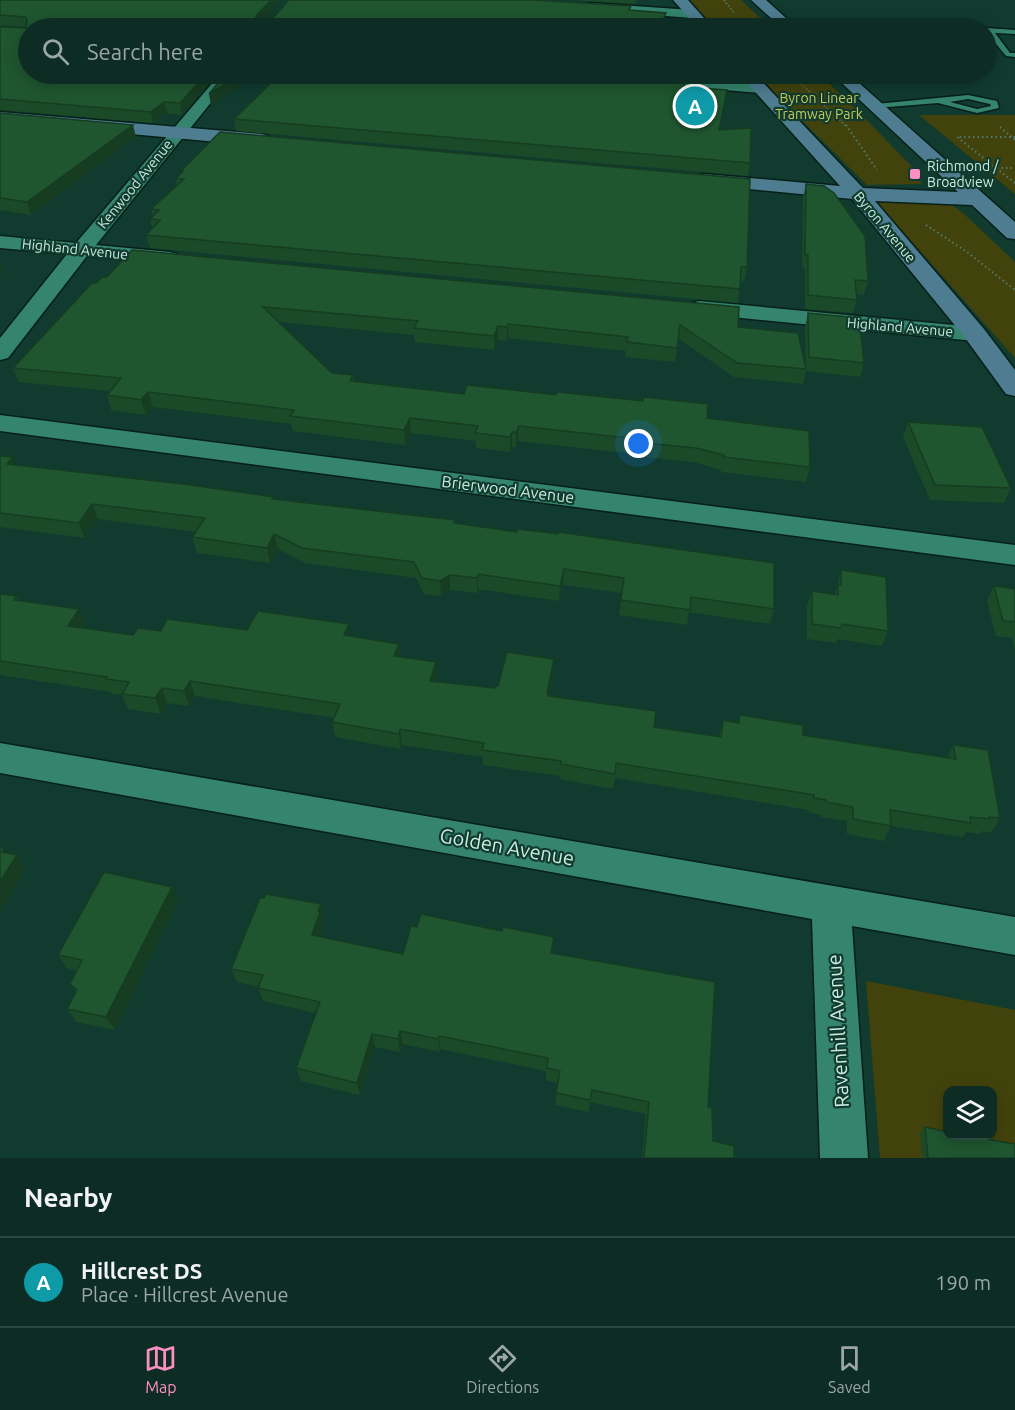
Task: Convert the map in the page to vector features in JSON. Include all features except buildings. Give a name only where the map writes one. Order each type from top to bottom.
[{"type":"street","points":[[680,0],[696,18]]},
{"type":"street","points":[[758,0],[779,18]]},
{"type":"street","points":[[575,6],[692,14]]},
{"type":"street","name":"Kenwood Avenue","points":[[0,353],[82,249],[219,84]]},
{"type":"street","points":[[704,84],[760,88]]},
{"type":"street","name":"Byron Avenue","points":[[756,84],[858,194],[975,334],[1015,388]]},
{"type":"street","points":[[851,84],[1014,230]]},
{"type":"street","points":[[0,117],[275,141]]},
{"type":"street","points":[[686,178],[858,194],[978,199]]},
{"type":"street","name":"Highland Avenue","points":[[0,242],[194,260]]},
{"type":"street","name":"Highland Avenue","points":[[684,307],[975,334]]},
{"type":"street","name":"Brierwood Avenue","points":[[0,423],[1015,555]]},
{"type":"street","name":"Golden Avenue","points":[[0,758],[1015,936]]},
{"type":"street","name":"Ravenhill Avenue","points":[[831,904],[844,1158]]},
{"type":"lane","points":[[997,31],[1015,32]]},
{"type":"lane","points":[[997,38],[1003,43],[1008,55],[1015,55]]},
{"type":"lane","points":[[997,43],[1003,43]]},
{"type":"lane","points":[[876,106],[975,97],[988,100],[996,105],[989,110],[976,111],[938,101]]},
{"type":"path","points":[[1015,137],[957,137],[1015,183]]},
{"type":"path","points":[[997,168],[1015,168]]},
{"type":"green space","points":[[687,0],[741,0],[760,18],[704,18]]},
{"type":"green space","name":"Byron Linear Tramway Park","points":[[765,84],[830,84],[919,174],[921,184],[867,185]]},
{"type":"green space","points":[[919,115],[1015,115],[1015,194]]},
{"type":"green space","points":[[875,200],[950,204],[962,212],[1015,262],[1015,358]]},
{"type":"green space","points":[[866,981],[1015,1010],[1015,1158],[880,1158]]},
{"type":"place","name":"Hillcrest DS","points":[[695,106]]},
{"type":"place","name":"Richmond / Broadview","points":[[915,174]]}]
